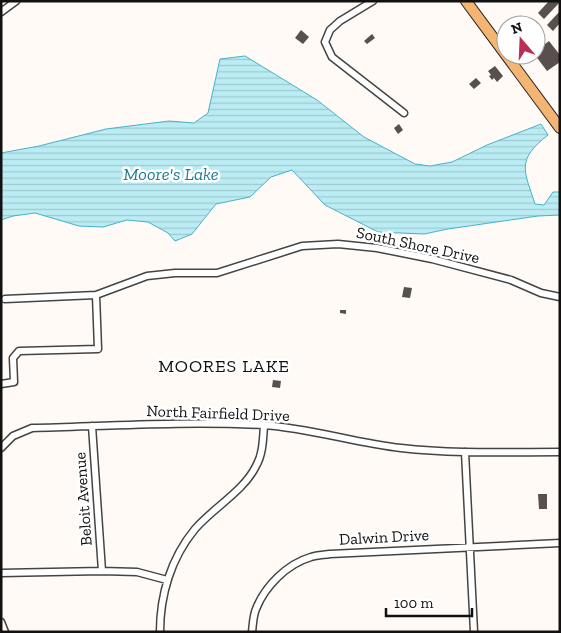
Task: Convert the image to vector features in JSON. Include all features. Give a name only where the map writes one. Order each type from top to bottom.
[{"type":"main road","points":[[466,1],[560,128]]},
{"type":"street","points":[[1,12],[16,1]]},
{"type":"street","points":[[373,1],[340,21],[330,30],[326,44],[332,57],[404,113]]},
{"type":"street","name":"South Shore Drive","points":[[5,299],[96,295],[147,276],[175,273],[217,273],[302,246],[338,244],[377,248],[432,260],[511,280],[541,293],[560,297]]},
{"type":"street","points":[[1,384],[14,382],[13,358],[19,351],[98,349],[96,295]]},
{"type":"street","name":"North Fairfield Drive","points":[[1,448],[13,436],[32,428],[194,424],[298,429],[400,448],[465,452],[560,452]]},
{"type":"street","name":"Beloit Avenue","points":[[92,426],[102,571]]},
{"type":"street","points":[[160,632],[163,598],[167,580],[176,560],[194,530],[211,512],[243,485],[256,467],[262,450],[264,426]]},
{"type":"street","points":[[465,452],[474,632]]},
{"type":"street","name":"Dalwin Drive","points":[[252,632],[255,610],[272,582],[294,564],[311,557],[330,554],[470,546],[560,543]]},
{"type":"street","points":[[1,573],[138,572],[167,580]]},
{"type":"street","points":[[1,622],[6,632]]},
{"type":"water","name":"Moore's Lake","points":[[245,56],[317,100],[364,137],[415,164],[430,166],[452,162],[487,145],[541,124],[548,135],[531,152],[527,159],[525,166],[526,174],[535,204],[544,205],[553,192],[560,192],[560,215],[538,216],[424,234],[378,232],[325,205],[292,170],[271,177],[250,197],[216,204],[192,234],[175,241],[168,233],[148,222],[127,220],[103,227],[79,226],[35,213],[1,220],[1,153],[39,146],[106,129],[169,121],[194,123],[208,113],[220,59]]},
{"type":"building","points":[[549,1],[560,2],[546,17],[546,15],[538,13]]},
{"type":"building","points":[[560,11],[560,23],[553,31],[547,25]]},
{"type":"building","points":[[301,30],[309,37],[303,44],[295,38]]},
{"type":"building","points":[[372,34],[375,38],[367,44],[364,41]]},
{"type":"building","points":[[549,41],[560,55],[560,62],[547,71],[542,65],[546,65],[546,43]]},
{"type":"building","points":[[495,66],[503,76],[497,82],[494,78],[492,80],[488,71]]},
{"type":"building","points":[[476,78],[481,83],[474,89],[469,84]]},
{"type":"building","points":[[399,124],[403,130],[398,134],[394,128]]},
{"type":"building","points":[[404,287],[412,288],[410,298],[402,297]]},
{"type":"building","points":[[340,310],[346,310],[346,314],[340,313]]},
{"type":"building","points":[[273,380],[281,381],[280,388],[272,387]]},
{"type":"building","points":[[538,494],[547,494],[547,509],[539,509]]},
{"type":"district","name":"MOORES LAKE","points":[[224,366]]}]
